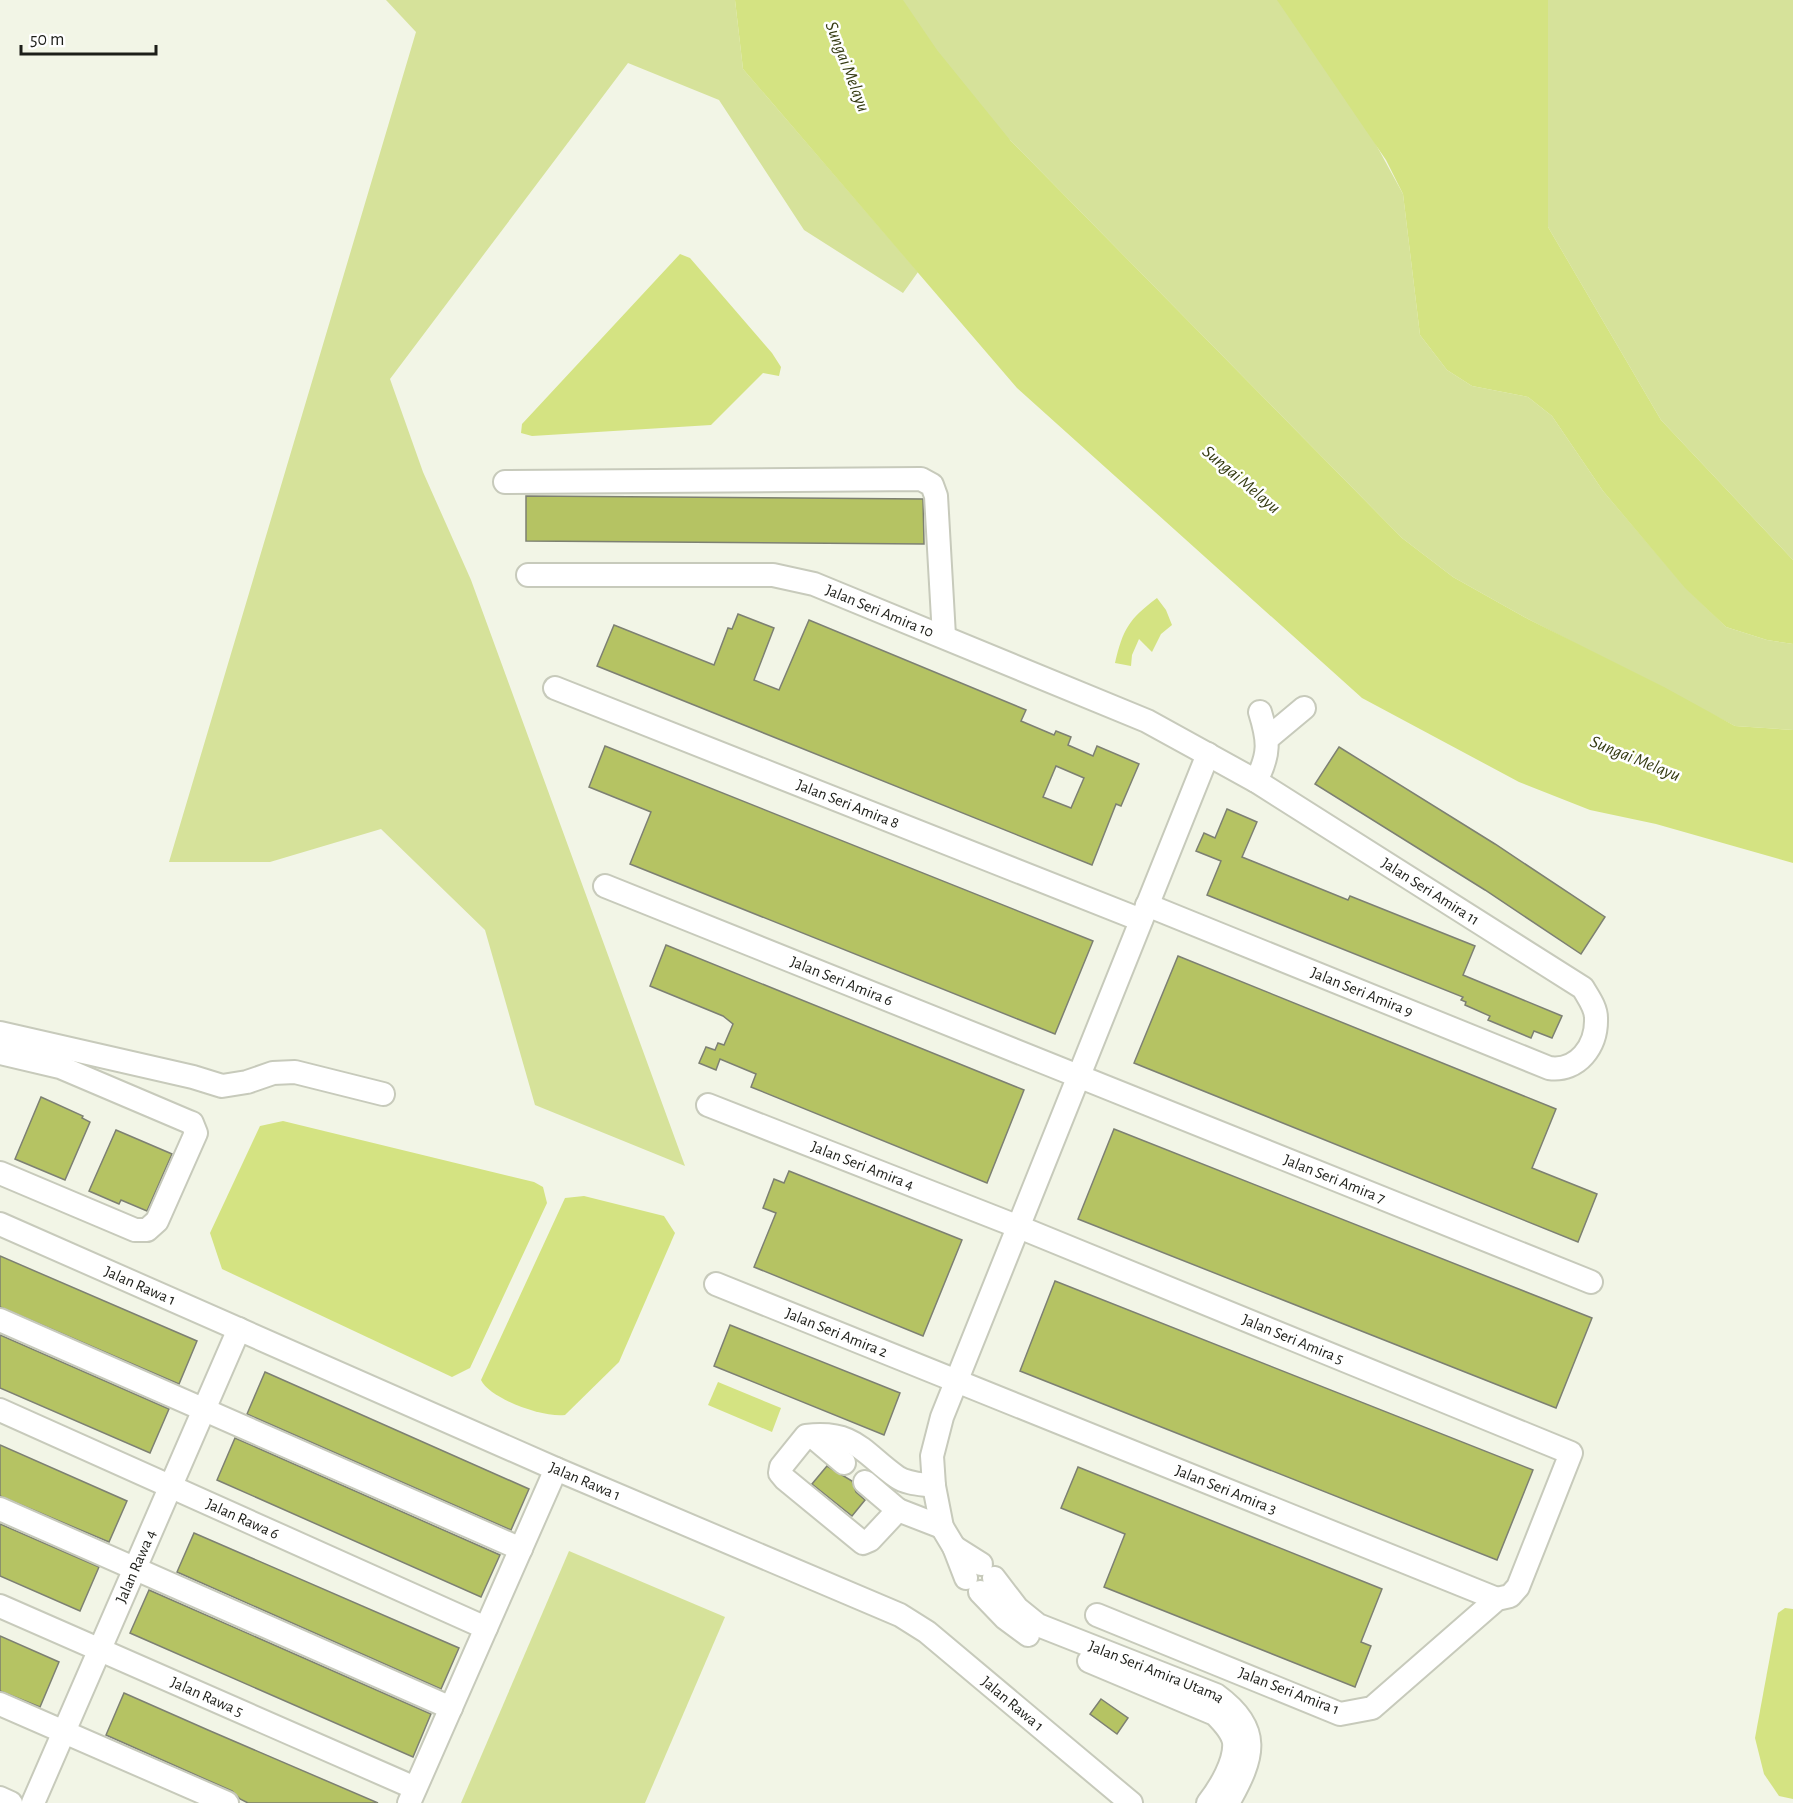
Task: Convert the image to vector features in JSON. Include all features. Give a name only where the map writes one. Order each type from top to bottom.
[{"type":"street","points":[[505,482],[921,479],[932,485],[936,496],[944,636]]},
{"type":"street","name":"Jalan Seri Amira 10","points":[[528,575],[773,575],[814,584],[1148,721],[1208,754]]},
{"type":"street","name":"Jalan Seri Amira 8","points":[[555,688],[1144,913]]},
{"type":"street","points":[[1268,738],[1304,708]]},
{"type":"street","points":[[1256,781],[1263,767],[1268,738],[1260,712]]},
{"type":"street","name":"Jalan Seri Amira 11","points":[[1208,754],[1256,781],[1583,988],[1597,1016],[1594,1034],[1578,1063]]},
{"type":"street","name":"Jalan Seri Amira Utama","points":[[1208,754],[942,1417],[932,1456],[934,1486],[942,1527],[954,1547],[986,1585],[1005,1618],[1030,1636],[1215,1714],[1226,1726],[1234,1740],[1232,1759],[1208,1803]]},
{"type":"street","name":"Jalan Seri Amira 6","points":[[605,886],[1079,1076]]},
{"type":"street","name":"Jalan Seri Amira 9","points":[[1144,913],[1549,1068],[1562,1070],[1578,1063]]},
{"type":"street","points":[[0,1033],[222,1086],[247,1082],[273,1072],[295,1072],[383,1094]]},
{"type":"street","points":[[0,1053],[71,1072],[187,1121],[195,1128],[195,1133],[157,1221],[153,1227],[141,1231],[0,1173]]},
{"type":"street","name":"Jalan Seri Amira 7","points":[[1079,1076],[1591,1282]]},
{"type":"street","name":"Jalan Seri Amira 4","points":[[708,1105],[1019,1227]]},
{"type":"street","name":"Jalan Rawa 1","points":[[0,1224],[556,1469],[900,1615],[927,1632],[1131,1803]]},
{"type":"street","name":"Jalan Seri Amira 5","points":[[1019,1227],[1567,1449],[1571,1457],[1518,1587]]},
{"type":"street","name":"Jalan Seri Amira 2","points":[[716,1284],[957,1382]]},
{"type":"street","points":[[0,1320],[521,1549]]},
{"type":"street","name":"Jalan Rawa 4","points":[[33,1803],[239,1329]]},
{"type":"street","name":"Jalan Seri Amira 3","points":[[957,1382],[1497,1599]]},
{"type":"street","name":"Jalan Rawa 6","points":[[0,1410],[172,1485],[486,1628]]},
{"type":"street","points":[[898,1510],[870,1540],[863,1543],[785,1479],[780,1473],[781,1467],[806,1436],[850,1440],[864,1448],[898,1478],[934,1486]]},
{"type":"street","points":[[812,1436],[844,1463]]},
{"type":"street","points":[[412,1796],[556,1469]]},
{"type":"street","points":[[865,1482],[898,1510],[942,1527]]},
{"type":"street","points":[[0,1509],[451,1708]]},
{"type":"street","name":"Jalan Seri Amira Utama","points":[[986,1585],[1038,1625],[1216,1695],[1234,1708],[1246,1725],[1251,1744],[1246,1769],[1228,1803]]},
{"type":"street","name":"Jalan Seri Amira 1","points":[[1096,1615],[1340,1714],[1372,1708],[1497,1599],[1510,1596],[1518,1587]]},
{"type":"street","name":"Jalan Rawa 5","points":[[0,1606],[100,1649],[412,1796]]},
{"type":"street","points":[[0,1704],[227,1803]]},
{"type":"street","points":[[0,1798],[10,1803]]},
{"type":"shaded area","points":[[386,0],[735,0],[743,69],[918,272],[903,293],[804,230],[719,100],[628,63],[390,379],[423,472],[471,580],[685,1166],[535,1105],[485,930],[381,829],[270,862],[169,862],[416,32]]},
{"type":"shaded area","points":[[878,0],[1297,0],[1403,194],[1420,335],[1447,370],[1472,386],[1528,397],[1552,416],[1603,491],[1685,587],[1726,627],[1767,640],[1793,644],[1793,730],[1735,726],[1528,619],[1453,577],[1402,538],[1010,140],[991,133]]},
{"type":"shaded area","points":[[1548,0],[1793,0],[1793,560],[1661,420],[1548,227]]},
{"type":"shaded area","points":[[569,1551],[725,1617],[645,1803],[461,1803]]},
{"type":"water","name":"Sungai Melayu","points":[[735,0],[903,0],[937,50],[1010,140],[1402,538],[1453,577],[1528,619],[1664,687],[1735,726],[1793,730],[1793,863],[1656,824],[1590,810],[1519,782],[1362,698],[1017,388],[743,69]]},
{"type":"water","points":[[1277,0],[1548,0],[1548,227],[1661,420],[1793,560],[1793,644],[1767,640],[1726,627],[1685,588],[1603,491],[1552,416],[1528,397],[1472,386],[1447,370],[1420,335],[1403,194],[1386,160]]},
{"type":"water","points":[[680,254],[690,258],[772,353],[781,367],[779,376],[763,373],[711,425],[532,436],[521,433],[522,424]]},
{"type":"water","points":[[1157,598],[1166,610],[1172,625],[1161,634],[1152,652],[1139,639],[1132,655],[1131,666],[1115,663],[1128,626]]},
{"type":"water","points":[[283,1121],[534,1182],[543,1187],[547,1203],[470,1368],[452,1377],[222,1269],[210,1233],[260,1126]]},
{"type":"water","points":[[584,1196],[664,1216],[675,1233],[619,1362],[565,1415],[556,1415],[518,1406],[495,1394],[481,1380],[565,1198]]},
{"type":"water","points":[[718,1382],[781,1408],[772,1432],[708,1405]]},
{"type":"water","points":[[1785,1608],[1793,1609],[1793,1799],[1779,1796],[1764,1774],[1755,1738],[1778,1613]]},
{"type":"building","points":[[526,496],[923,499],[924,544],[526,541]]},
{"type":"building","points":[[738,614],[774,628],[754,680],[779,690],[809,620],[1026,710],[1021,721],[1054,735],[1056,731],[1071,737],[1068,745],[1093,756],[1097,746],[1139,764],[1121,806],[1116,804],[1092,865],[597,666],[614,625],[714,665],[728,628],[732,629]],"holes":[[[1056,766],[1084,778],[1071,808],[1043,797]]]},
{"type":"building","points":[[605,746],[1093,941],[1055,1034],[630,864],[651,812],[589,787]]},
{"type":"building","points":[[1339,747],[1495,844],[1605,917],[1581,954],[1485,890],[1315,784]]},
{"type":"building","points":[[1227,809],[1257,822],[1242,857],[1348,900],[1350,896],[1475,946],[1463,975],[1562,1016],[1552,1038],[1534,1031],[1531,1038],[1488,1020],[1490,1016],[1465,1005],[1466,1002],[1461,1000],[1463,997],[1207,895],[1221,861],[1196,851],[1204,833],[1215,838]]},
{"type":"building","points":[[666,945],[1024,1090],[987,1183],[751,1087],[756,1074],[720,1059],[716,1070],[699,1063],[706,1047],[715,1050],[718,1043],[724,1045],[733,1024],[723,1016],[650,986]]},
{"type":"building","points":[[1178,956],[1556,1109],[1532,1168],[1597,1194],[1578,1242],[1134,1063]]},
{"type":"building","points":[[41,1097],[83,1116],[82,1118],[90,1122],[65,1180],[15,1159]]},
{"type":"building","points":[[1114,1129],[1592,1318],[1556,1408],[1078,1219]]},
{"type":"building","points":[[116,1130],[172,1154],[147,1211],[121,1200],[119,1204],[89,1191]]},
{"type":"building","points":[[789,1171],[962,1240],[923,1336],[754,1267],[776,1213],[763,1208],[774,1179],[784,1183]]},
{"type":"building","points":[[0,1256],[197,1341],[179,1384],[0,1307]]},
{"type":"building","points":[[1055,1281],[1533,1470],[1497,1560],[1020,1371]]},
{"type":"building","points":[[730,1325],[900,1393],[884,1435],[714,1366]]},
{"type":"building","points":[[0,1335],[169,1409],[150,1453],[0,1388]]},
{"type":"building","points":[[265,1372],[529,1489],[511,1530],[247,1414]]},
{"type":"building","points":[[235,1438],[500,1555],[481,1597],[217,1480]]},
{"type":"building","points":[[0,1445],[127,1501],[109,1542],[0,1496]]},
{"type":"building","points":[[827,1466],[852,1481],[856,1492],[865,1500],[852,1516],[812,1484]]},
{"type":"building","points":[[1078,1467],[1382,1589],[1361,1642],[1371,1646],[1355,1687],[1104,1587],[1125,1534],[1061,1508]]},
{"type":"building","points":[[0,1524],[99,1567],[80,1611],[0,1576]]},
{"type":"building","points":[[194,1533],[459,1648],[441,1689],[177,1572]]},
{"type":"building","points":[[149,1590],[431,1714],[413,1757],[130,1633]]},
{"type":"building","points":[[0,1636],[59,1662],[40,1707],[0,1691]]},
{"type":"building","points":[[124,1693],[378,1803],[248,1803],[232,1791],[106,1735]]},
{"type":"building","points":[[1101,1699],[1128,1718],[1117,1734],[1090,1714]]}]
